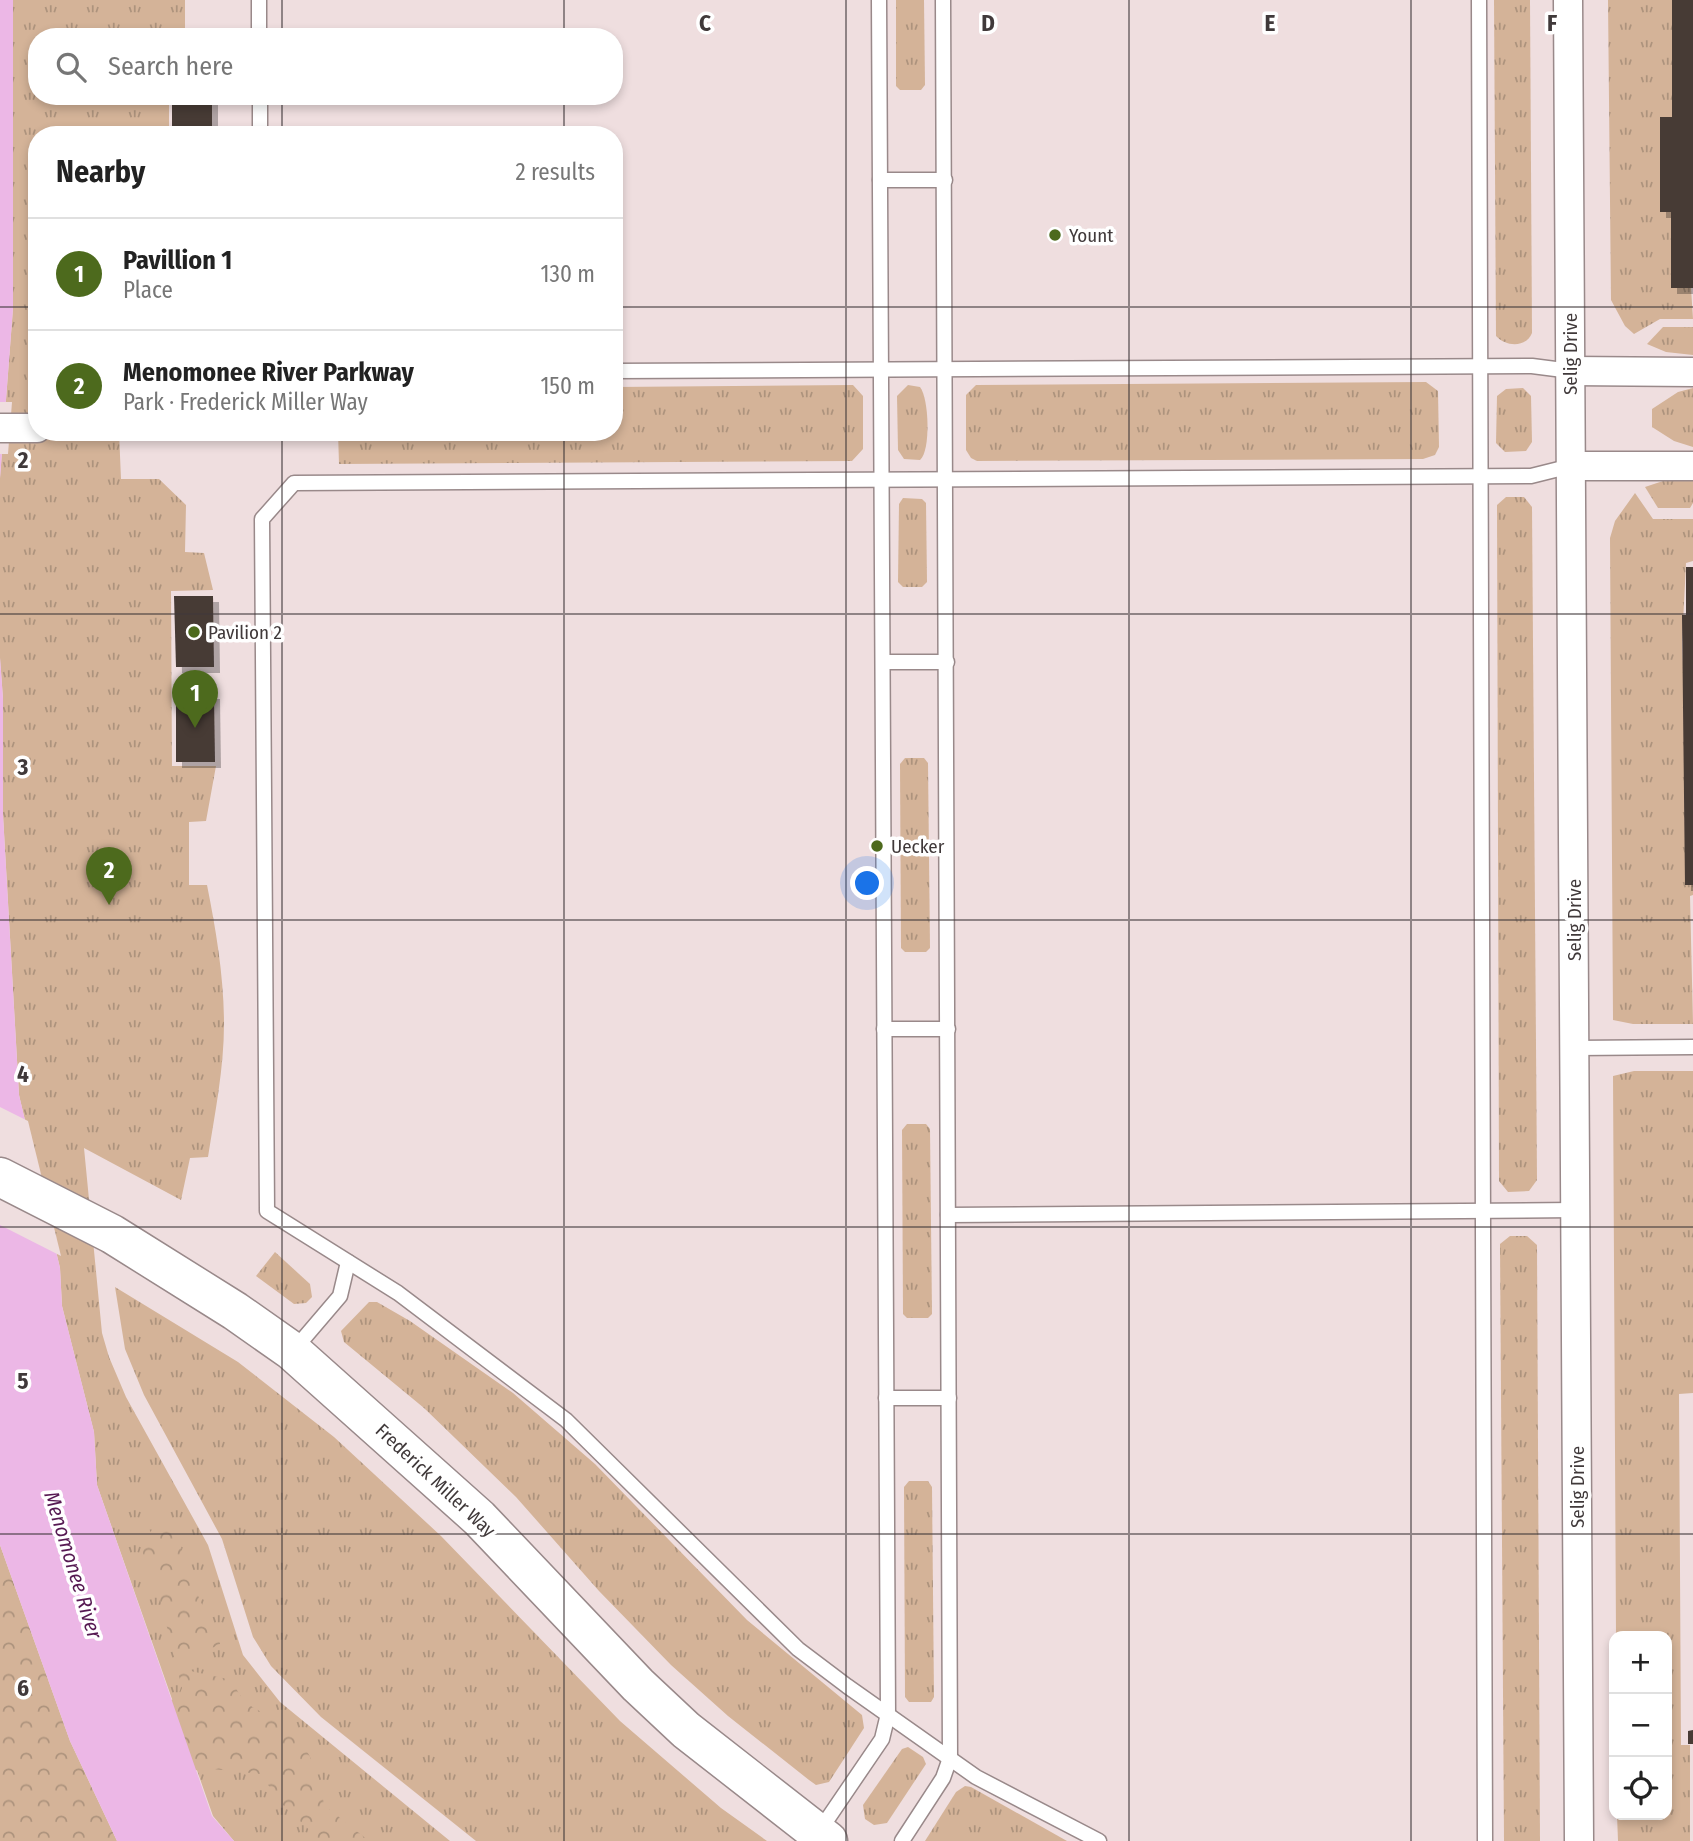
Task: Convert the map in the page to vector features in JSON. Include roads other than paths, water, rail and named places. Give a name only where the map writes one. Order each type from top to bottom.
[{"type":"street","name":"Selig Drive","points":[[1568,0],[1579,1841]]},
{"type":"street","points":[[1570,372],[1693,372]]},
{"type":"street","points":[[0,428],[28,428]]},
{"type":"street","points":[[1571,466],[1693,466]]},
{"type":"street","name":"Frederick Miller Way","points":[[0,1177],[112,1234],[176,1273],[292,1351],[479,1518],[638,1685],[686,1730],[822,1837]]},
{"type":"lane","points":[[259,0],[259,28]]},
{"type":"lane","points":[[822,1837],[882,1739],[888,1714],[879,0]]},
{"type":"lane","points":[[902,1841],[943,1778],[950,1758],[943,0]]},
{"type":"lane","points":[[1479,0],[1485,1841]]},
{"type":"lane","points":[[260,105],[260,126]]},
{"type":"lane","points":[[880,180],[945,180]]},
{"type":"lane","points":[[623,371],[1532,366],[1570,372]]},
{"type":"lane","points":[[1099,1841],[976,1777],[799,1648],[566,1420],[398,1293],[267,1211],[262,519],[294,483],[1482,477],[1531,476],[1571,466]]},
{"type":"lane","points":[[883,662],[947,662]]},
{"type":"lane","points":[[884,1029],[948,1029]]},
{"type":"lane","points":[[1575,1048],[1693,1047]]},
{"type":"lane","points":[[948,1215],[1575,1210]]},
{"type":"lane","points":[[292,1351],[340,1296],[348,1262]]},
{"type":"lane","points":[[886,1398],[949,1398]]},
{"type":"water","points":[[0,0],[13,0],[13,308],[0,478]]},
{"type":"water","name":"Menomonee River","points":[[0,658],[3,699],[3,815],[19,1095],[60,1268],[62,1306],[94,1432],[97,1485],[212,1816],[234,1841],[117,1841],[70,1741],[0,1545]]},
{"type":"place","name":"Yount","points":[[1055,235]]},
{"type":"place","name":"Pavilion 2","points":[[194,632]]},
{"type":"place","name":"Pavillion 1","points":[[195,728]]},
{"type":"place","name":"Uecker","points":[[877,846]]},
{"type":"place","name":"Menomonee River Parkway","points":[[109,905]]}]
